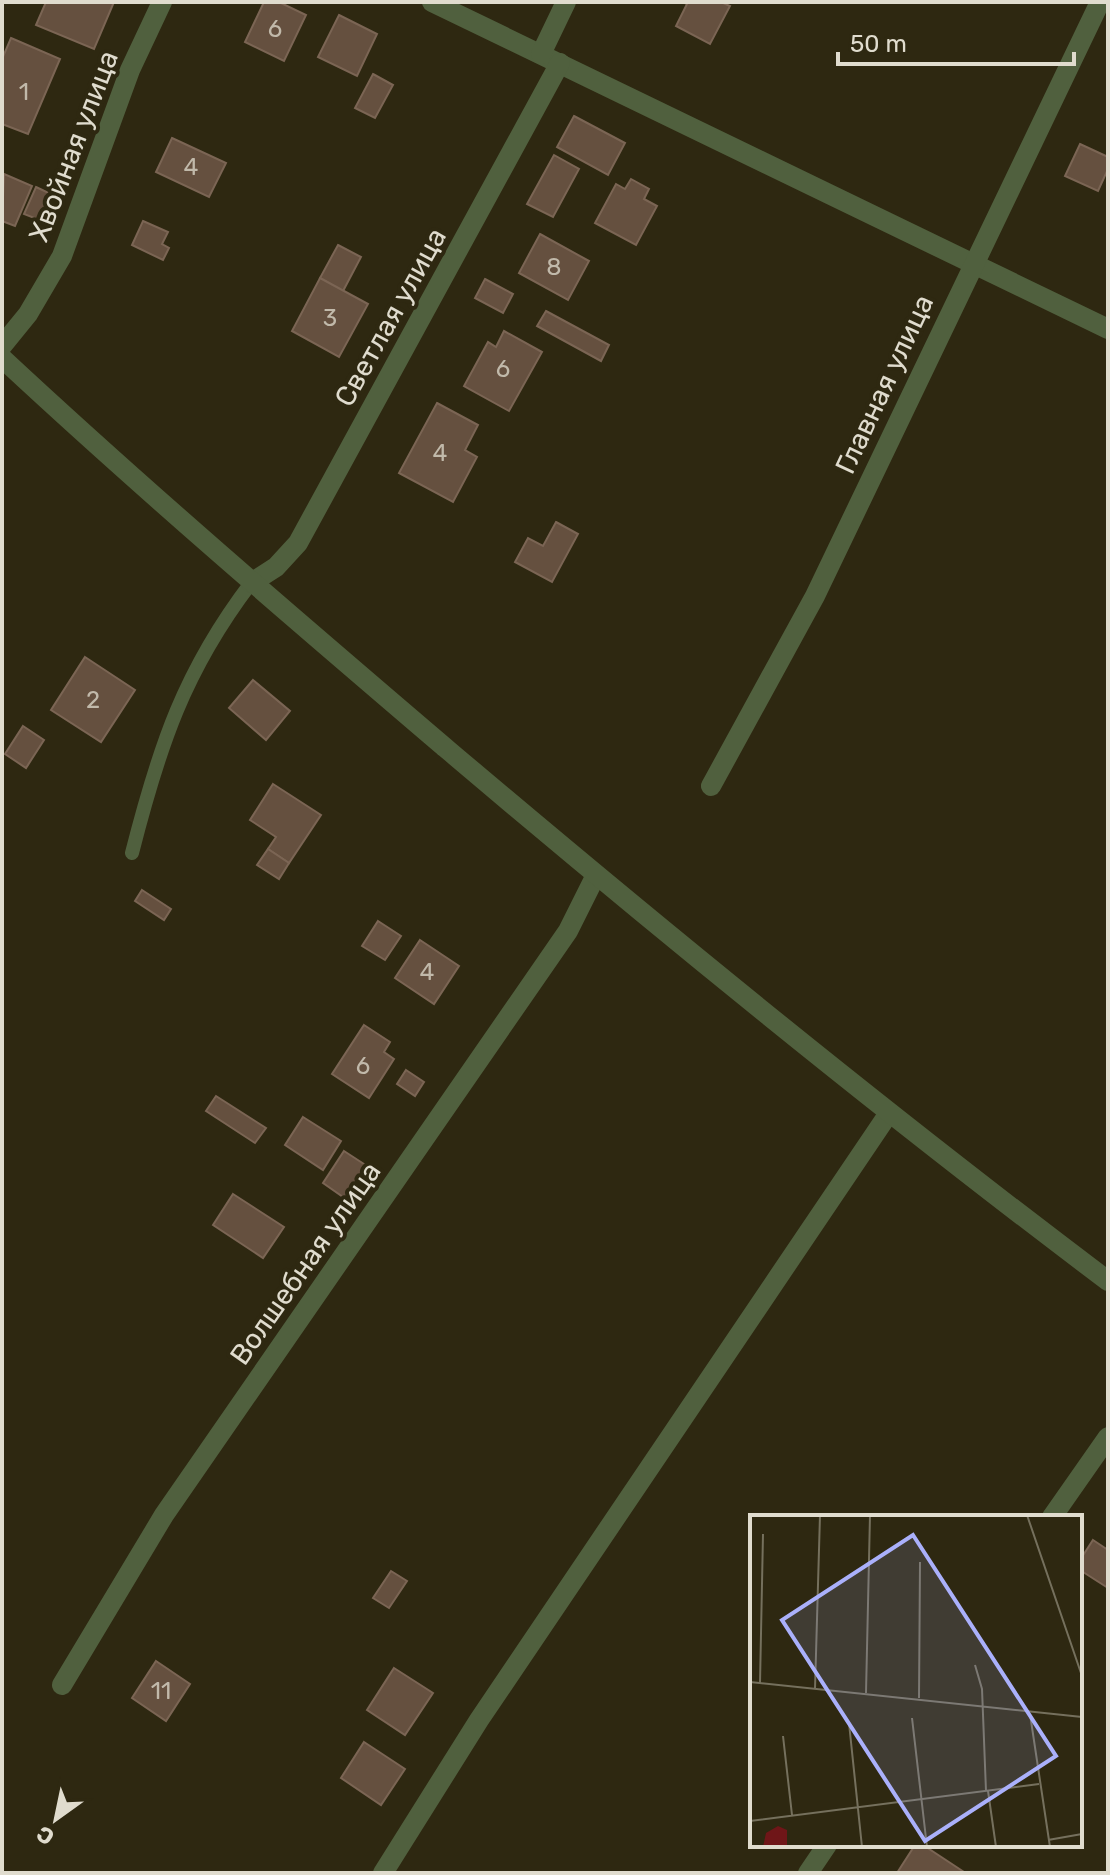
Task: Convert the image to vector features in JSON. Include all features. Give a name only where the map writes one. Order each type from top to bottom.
[{"type":"street","name":"Хвойная улица","points":[[2,346],[28,314],[62,256],[130,70],[162,2]]},
{"type":"street","points":[[432,2],[973,261],[1108,329]]},
{"type":"street","name":"Светлая улица","points":[[251,583],[276,567],[298,543],[550,58],[566,2]]},
{"type":"street","name":"Главная улица","points":[[711,786],[815,596],[973,261],[1100,2]]},
{"type":"street","points":[[2,358],[251,583],[679,946],[1108,1281]]},
{"type":"street","name":"Волшебная улица","points":[[62,1685],[164,1515],[561,943],[596,875]]},
{"type":"street","points":[[383,1873],[479,1720],[889,1113]]},
{"type":"street","points":[[1053,1515],[1108,1437]]},
{"type":"street","points":[[808,1873],[826,1847]]},
{"type":"lane","points":[[132,853],[158,753],[186,684],[217,627],[251,583]]},
{"type":"building","points":[[46,2],[114,2],[94,49],[36,25]]},
{"type":"building","points":[[264,2],[279,2],[306,15],[284,61],[245,42]]},
{"type":"building","points":[[683,2],[721,2],[730,6],[710,44],[676,26],[687,4]]},
{"type":"building","points":[[339,15],[377,34],[357,76],[318,57]]},
{"type":"building","points":[[11,38],[60,59],[28,134],[2,124],[2,59]]},
{"type":"building","points":[[373,74],[393,85],[375,118],[355,108]]},
{"type":"building","points":[[574,116],[625,143],[608,175],[557,147]]},
{"type":"building","points":[[172,138],[226,163],[209,197],[156,172]]},
{"type":"building","points":[[1080,144],[1108,157],[1108,169],[1098,191],[1065,176]]},
{"type":"building","points":[[554,155],[579,169],[553,217],[527,204]]},
{"type":"building","points":[[4,174],[32,186],[15,226],[2,221]]},
{"type":"building","points":[[631,179],[649,189],[644,199],[657,206],[636,245],[595,223],[616,184],[625,189]]},
{"type":"building","points":[[36,187],[53,195],[42,221],[24,214]]},
{"type":"building","points":[[143,221],[168,232],[162,244],[169,248],[163,260],[132,245]]},
{"type":"building","points":[[540,234],[589,261],[568,300],[519,273]]},
{"type":"building","points":[[338,245],[361,257],[343,291],[320,278]]},
{"type":"building","points":[[320,278],[368,304],[339,357],[292,331]]},
{"type":"building","points":[[485,279],[513,294],[503,313],[475,298]]},
{"type":"building","points":[[546,311],[609,345],[601,361],[537,326]]},
{"type":"building","points":[[504,331],[542,352],[509,411],[464,386],[488,342],[496,347]]},
{"type":"building","points":[[437,403],[478,425],[465,450],[477,457],[453,502],[399,473]]},
{"type":"building","points":[[556,522],[578,534],[552,582],[515,562],[528,538],[543,546]]},
{"type":"building","points":[[85,657],[135,690],[101,742],[51,710]]},
{"type":"building","points":[[253,680],[290,711],[266,740],[229,708]]},
{"type":"building","points":[[23,726],[44,740],[26,768],[5,754]]},
{"type":"building","points":[[273,784],[321,815],[289,863],[268,849],[276,837],[250,820]]},
{"type":"building","points":[[268,849],[289,863],[279,879],[257,865]]},
{"type":"building","points":[[142,890],[171,909],[164,920],[135,901]]},
{"type":"building","points":[[378,921],[401,936],[385,960],[362,946]]},
{"type":"building","points":[[420,940],[459,966],[434,1004],[395,978]]},
{"type":"building","points":[[364,1025],[390,1042],[384,1052],[394,1059],[369,1098],[332,1074]]},
{"type":"building","points":[[406,1070],[424,1082],[415,1096],[397,1084]]},
{"type":"building","points":[[216,1096],[266,1128],[255,1143],[206,1111]]},
{"type":"building","points":[[303,1117],[341,1141],[323,1170],[285,1145]]},
{"type":"building","points":[[344,1151],[367,1166],[346,1199],[323,1183]]},
{"type":"building","points":[[233,1194],[284,1227],[263,1258],[213,1225]]},
{"type":"building","points":[[1093,1540],[1108,1550],[1108,1588],[1082,1571],[1082,1557]]},
{"type":"building","points":[[391,1571],[407,1581],[389,1608],[373,1598]]},
{"type":"building","points":[[156,1661],[190,1684],[166,1721],[132,1698]]},
{"type":"building","points":[[394,1668],[433,1693],[405,1735],[367,1710]]},
{"type":"building","points":[[364,1742],[405,1769],[381,1805],[341,1778]]},
{"type":"building","points":[[914,1847],[926,1847],[964,1872],[897,1873]]}]
